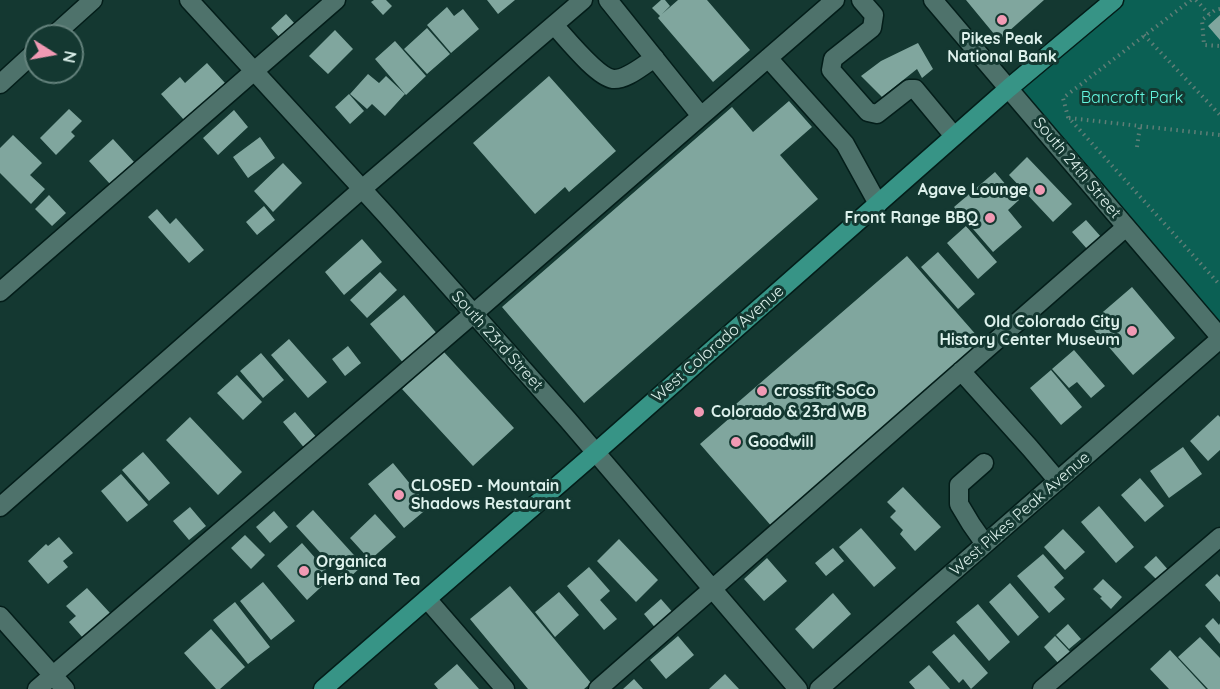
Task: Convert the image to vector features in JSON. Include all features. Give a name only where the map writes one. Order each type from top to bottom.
[{"type":"main road","name":"West Colorado Avenue","points":[[323,689],[1009,88],[1113,0]]},
{"type":"street","points":[[66,24],[93,0]]},
{"type":"street","name":"South 23rd Street","points":[[189,0],[362,189],[568,420],[798,689]]},
{"type":"street","points":[[0,292],[336,0]]},
{"type":"street","points":[[0,507],[362,189],[583,0]]},
{"type":"street","points":[[608,0],[701,116]]},
{"type":"street","points":[[37,689],[59,682],[473,314],[835,0]]},
{"type":"street","points":[[861,0],[874,15],[872,28],[833,59],[831,70],[868,112],[876,114],[909,89],[915,88],[954,136]]},
{"type":"street","name":"South 24th Street","points":[[933,0],[1220,338]]},
{"type":"street","points":[[554,25],[599,72],[612,79],[625,76],[655,58]]},
{"type":"street","points":[[768,58],[845,144],[878,204]]},
{"type":"street","points":[[0,84],[24,62]]},
{"type":"street","points":[[598,689],[1126,226]]},
{"type":"street","name":"West Pikes Peak Avenue","points":[[819,689],[1220,338]]},
{"type":"street","points":[[961,371],[1058,481]]},
{"type":"street","points":[[984,463],[959,485],[959,504],[985,544]]},
{"type":"street","points":[[1042,689],[1220,537]]},
{"type":"street","points":[[427,599],[505,689]]},
{"type":"street","points":[[0,616],[59,682]]},
{"type":"path","points":[[1191,0],[1063,98],[1068,117],[1220,285]]},
{"type":"path","points":[[1196,0],[1209,14]]},
{"type":"path","points":[[1220,9],[1202,20],[1204,45],[1220,46]]},
{"type":"path","points":[[1144,35],[1220,115]]},
{"type":"path","points":[[1068,117],[1220,135]]},
{"type":"path","points":[[1137,147],[1140,126]]},
{"type":"green space","name":"Bancroft Park","points":[[1114,0],[1220,0],[1220,337],[1009,88]]},
{"type":"building","points":[[386,0],[392,6],[383,15],[371,2]]},
{"type":"building","points":[[487,0],[515,0],[498,14]]},
{"type":"building","points":[[661,0],[665,0],[670,6],[662,14],[678,0],[707,0],[750,50],[713,82],[658,18],[660,16],[652,8]]},
{"type":"building","name":"Pikes Peak National Bank","points":[[966,0],[1044,0],[999,40]]},
{"type":"building","points":[[447,7],[454,16],[463,9],[479,29],[451,53],[427,25]]},
{"type":"building","points":[[286,14],[295,24],[280,38],[271,28]]},
{"type":"building","points":[[1220,15],[1220,40],[1208,26]]},
{"type":"building","points":[[427,28],[450,54],[427,74],[404,49]]},
{"type":"building","points":[[335,30],[353,49],[328,74],[309,56]]},
{"type":"building","points":[[395,41],[426,76],[406,95],[375,59]]},
{"type":"building","points":[[918,43],[933,69],[922,78],[917,69],[882,97],[861,76],[881,61]]},
{"type":"building","points":[[207,63],[225,83],[184,120],[161,94],[180,77],[185,83]]},
{"type":"building","points":[[368,74],[379,83],[386,76],[405,94],[385,116],[372,104],[367,109],[350,94]]},
{"type":"building","points":[[549,76],[616,151],[569,192],[565,187],[535,214],[473,143]]},
{"type":"building","points":[[349,94],[364,111],[350,124],[335,107]]},
{"type":"building","points":[[789,101],[812,127],[780,155],[818,199],[584,403],[502,307],[732,107],[753,132]]},
{"type":"building","points":[[69,109],[82,121],[71,132],[75,136],[56,155],[40,138]]},
{"type":"building","points":[[234,110],[248,127],[218,155],[203,138]]},
{"type":"building","points":[[13,135],[42,163],[30,175],[45,189],[31,204],[0,173],[0,148]]},
{"type":"building","points":[[260,137],[275,158],[248,178],[233,157]]},
{"type":"building","points":[[113,139],[134,162],[110,184],[89,161]]},
{"type":"building","name":"Agave Lounge","points":[[1027,157],[1072,204],[1053,222],[1009,175]]},
{"type":"building","points":[[283,163],[302,183],[273,212],[254,191]]},
{"type":"building","name":"Front Range BBQ","points":[[995,172],[1019,200],[1008,210],[1022,227],[993,252],[954,207]]},
{"type":"building","points":[[49,195],[66,213],[52,226],[35,209]]},
{"type":"building","points":[[264,206],[275,220],[257,235],[246,222]]},
{"type":"building","points":[[157,209],[170,224],[176,218],[204,250],[189,263],[148,217]]},
{"type":"building","points":[[1086,220],[1102,238],[1088,250],[1072,232]]},
{"type":"building","points":[[966,226],[997,262],[978,279],[947,243]]},
{"type":"building","points":[[362,239],[382,262],[344,295],[325,272]]},
{"type":"building","points":[[938,252],[975,294],[958,309],[921,267]]},
{"type":"building","points":[[907,256],[985,345],[773,528],[700,444],[740,409],[736,404]]},
{"type":"building","points":[[380,272],[397,290],[367,318],[350,300]]},
{"type":"building","name":"Old Colorado City History Center Museum","points":[[1132,287],[1175,338],[1133,375],[1089,324]]},
{"type":"building","points":[[404,295],[439,336],[405,365],[370,324]]},
{"type":"building","points":[[289,339],[327,382],[308,398],[271,355]]},
{"type":"building","points":[[348,346],[361,363],[345,376],[332,359]]},
{"type":"building","points":[[1074,350],[1105,386],[1091,398],[1077,382],[1069,388],[1052,369]]},
{"type":"building","points":[[443,351],[514,428],[473,466],[402,389]]},
{"type":"building","points":[[261,353],[284,380],[263,398],[240,371]]},
{"type":"building","points":[[1051,370],[1082,407],[1061,425],[1030,388]]},
{"type":"building","points":[[237,375],[262,402],[243,420],[217,393]]},
{"type":"building","points":[[295,412],[318,439],[306,450],[283,422]]},
{"type":"building","points":[[1218,415],[1220,417],[1220,450],[1208,461],[1190,441]]},
{"type":"building","points":[[190,417],[242,472],[218,495],[166,440]]},
{"type":"building","points":[[1183,447],[1202,474],[1169,498],[1150,471]]},
{"type":"building","points":[[143,452],[170,483],[149,501],[122,470]]},
{"type":"building","name":"CLOSED - Mountain Shadows Restaurant","points":[[393,463],[429,507],[404,528],[368,484]]},
{"type":"building","points":[[121,474],[148,505],[127,522],[101,491]]},
{"type":"building","points":[[1140,478],[1164,506],[1145,522],[1121,495]]},
{"type":"building","points":[[903,487],[941,527],[915,551],[900,534],[903,530],[890,517],[896,511],[887,502]]},
{"type":"building","points":[[1099,506],[1134,547],[1116,563],[1081,522]]},
{"type":"building","points":[[190,507],[206,526],[189,540],[173,521]]},
{"type":"building","points":[[313,510],[363,565],[346,581],[296,526]]},
{"type":"building","points":[[274,511],[288,527],[270,543],[256,527]]},
{"type":"building","points":[[375,514],[396,537],[370,560],[350,538]]},
{"type":"building","points":[[861,528],[896,568],[874,587],[839,547]]},
{"type":"building","points":[[1063,529],[1085,552],[1065,570],[1044,547]]},
{"type":"building","points":[[245,535],[265,555],[251,569],[231,548]]},
{"type":"building","points":[[59,537],[73,553],[63,561],[68,567],[48,584],[28,561],[46,544],[48,546]]},
{"type":"building","points":[[619,539],[658,580],[636,602],[597,561]]},
{"type":"building","name":"Organica Herb and Tea","points":[[302,543],[332,577],[307,600],[277,566]]},
{"type":"building","points":[[833,548],[844,561],[826,576],[815,563]]},
{"type":"building","points":[[1043,554],[1064,578],[1054,587],[1065,599],[1049,613],[1017,576]]},
{"type":"building","points":[[1156,556],[1170,572],[1159,582],[1144,567]]},
{"type":"building","points":[[767,558],[787,581],[764,601],[744,579]]},
{"type":"building","points":[[589,567],[610,591],[600,600],[617,619],[604,630],[567,586]]},
{"type":"building","points":[[1217,574],[1220,577],[1220,602],[1205,585]]},
{"type":"building","points":[[1103,579],[1122,597],[1111,609],[1093,589]]},
{"type":"building","points":[[263,582],[295,621],[271,640],[240,601]]},
{"type":"building","points":[[1010,583],[1039,617],[1018,636],[989,602]]},
{"type":"building","points":[[510,586],[591,683],[584,689],[528,689],[470,619]]},
{"type":"building","points":[[87,588],[110,613],[83,638],[69,622],[76,616],[66,606]]},
{"type":"building","points":[[559,592],[579,615],[555,637],[535,612]]},
{"type":"building","points":[[833,593],[851,614],[813,649],[795,629]]},
{"type":"building","points":[[661,599],[675,615],[657,630],[644,614]]},
{"type":"building","points":[[235,602],[270,647],[248,664],[213,620]]},
{"type":"building","points":[[978,604],[1010,642],[989,661],[956,622]]},
{"type":"building","points":[[1213,618],[1219,625],[1220,623],[1220,644],[1205,626]]},
{"type":"building","points":[[1068,624],[1081,639],[1069,649],[1056,635]]},
{"type":"building","points":[[211,629],[245,667],[220,689],[216,689],[184,653]]},
{"type":"building","points":[[954,634],[988,673],[971,689],[963,679],[959,683],[932,652]]},
{"type":"building","points":[[678,636],[694,655],[666,679],[650,660]]},
{"type":"building","points":[[1055,636],[1071,653],[1059,664],[1044,647]]},
{"type":"building","points":[[1200,637],[1220,658],[1220,689],[1208,689],[1178,657]]},
{"type":"building","points":[[1170,650],[1206,689],[1169,689],[1150,669]]},
{"type":"building","points":[[457,664],[479,689],[438,689],[434,684]]},
{"type":"building","points":[[929,665],[950,689],[915,689],[909,682]]},
{"type":"building","points":[[725,674],[739,689],[709,689]]},
{"type":"building","points":[[634,679],[643,689],[623,689]]},
{"type":"place","name":"Pikes Peak National Bank","points":[[1002,20]]},
{"type":"place","name":"Agave Lounge","points":[[1040,190]]},
{"type":"place","name":"Front Range BBQ","points":[[990,218]]},
{"type":"place","name":"Old Colorado City History Center Museum","points":[[1132,331]]},
{"type":"place","name":"crossfit SoCo","points":[[762,391]]},
{"type":"place","name":"Colorado & 23rd WB","points":[[699,412]]},
{"type":"place","name":"Goodwill","points":[[736,442]]},
{"type":"place","name":"CLOSED - Mountain Shadows Restaurant","points":[[399,495]]},
{"type":"place","name":"Organica Herb and Tea","points":[[304,571]]}]
